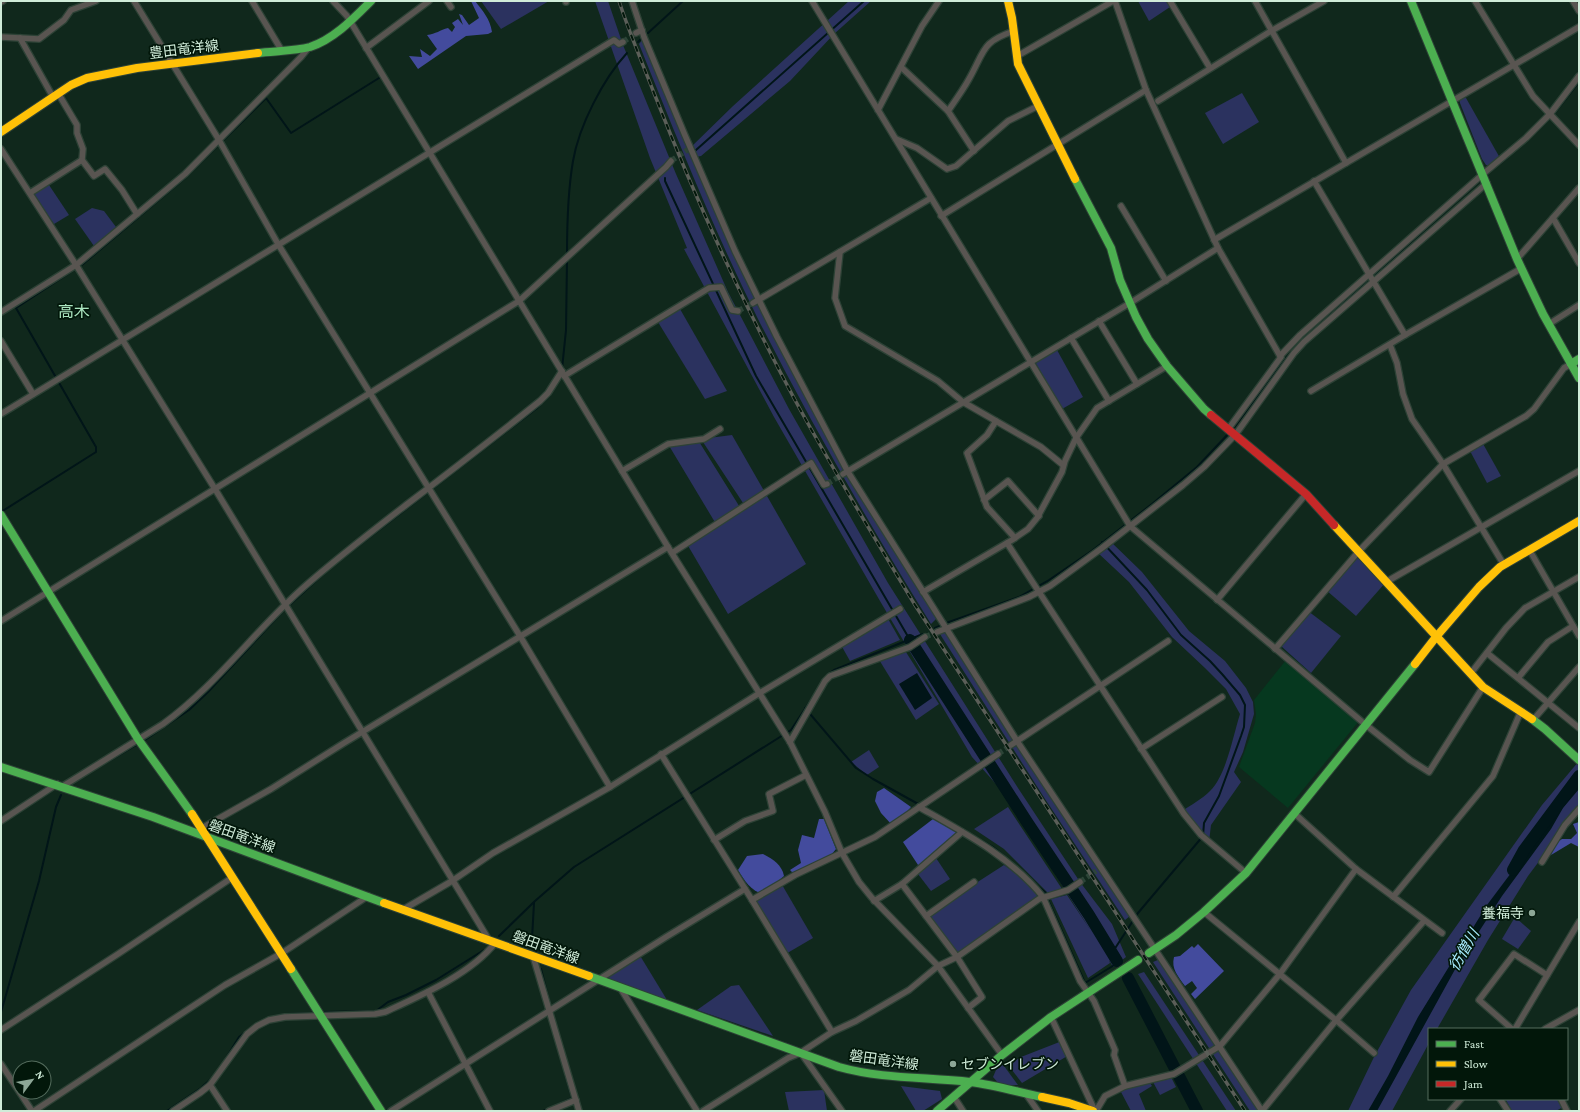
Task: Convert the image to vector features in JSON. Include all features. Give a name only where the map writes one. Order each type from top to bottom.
[{"type":"street","points":[[1,37],[39,39],[64,20],[71,10],[84,3],[96,1]]},
{"type":"street","points":[[134,1],[219,140],[278,244],[520,636],[610,787]]},
{"type":"street","points":[[252,1],[282,51]]},
{"type":"street","points":[[333,1],[347,16],[758,694],[790,742],[825,812],[842,853],[859,882],[874,901],[938,966],[1002,1056]]},
{"type":"street","name":"豊田竜洋線","points":[[1,132],[55,95],[71,85],[87,78],[102,74],[172,64],[309,47],[328,39],[340,31],[370,1]]},
{"type":"street","points":[[366,48],[429,1]]},
{"type":"street","points":[[447,1],[451,7]]},
{"type":"street","points":[[632,1],[642,30],[694,158],[735,250],[845,473],[923,592],[1098,870],[1152,951],[1220,1046],[1262,1111],[1424,920]]},
{"type":"street","points":[[812,1],[1130,526],[1275,650],[1366,725],[1410,760],[1429,772],[1483,687]]},
{"type":"street","points":[[878,110],[922,26],[939,1]]},
{"type":"street","points":[[1008,1],[1014,31],[1018,64],[1111,248],[1120,280],[1130,303],[1148,339],[1167,366],[1204,409],[1236,434],[1306,494],[1483,687],[1533,720],[1579,760]]},
{"type":"street","points":[[1017,56],[1114,1],[1146,90],[1214,240],[1280,356]]},
{"type":"street","points":[[1170,1],[1210,68]]},
{"type":"street","points":[[1255,1],[1346,163]]},
{"type":"street","points":[[1158,101],[1210,68],[1324,1]]},
{"type":"street","points":[[1411,1],[1454,101],[1517,259],[1549,324],[1579,378]]},
{"type":"street","points":[[1475,1],[1533,96],[1579,145]]},
{"type":"street","points":[[1573,1],[1579,11]]},
{"type":"street","points":[[1214,240],[1579,27]]},
{"type":"street","points":[[636,33],[642,30]]},
{"type":"street","points":[[948,111],[969,80],[983,51],[992,40],[998,36],[1014,31]]},
{"type":"street","points":[[20,38],[55,95],[77,125],[77,133],[83,149],[82,160],[94,176],[105,169],[122,190],[137,214]]},
{"type":"street","points":[[1,414],[614,40],[619,44],[623,42]]},
{"type":"street","points":[[1,312],[76,265],[185,174],[301,57],[309,47]]},
{"type":"street","points":[[901,67],[948,111],[974,151]]},
{"type":"street","points":[[1228,428],[1281,357],[1280,356],[1300,335],[1526,138],[1550,114],[1579,76]]},
{"type":"street","points":[[941,216],[1146,90]]},
{"type":"street","points":[[895,139],[917,148],[947,169],[956,166],[1008,121],[1038,106]]},
{"type":"street","points":[[1,149],[76,265],[215,488],[452,880],[492,942],[490,950],[464,970],[428,992],[385,1012],[375,1014],[285,1017],[269,1020],[257,1026],[247,1034],[210,1085],[200,1094],[174,1111]]},
{"type":"street","points":[[30,193],[82,160]]},
{"type":"street","points":[[1,621],[519,301],[671,161]]},
{"type":"street","points":[[1314,182],[1405,335]]},
{"type":"street","points":[[937,632],[1039,592],[1066,574],[1183,485],[1204,467],[1236,434],[1294,353],[1304,342],[1487,183]]},
{"type":"street","points":[[1517,259],[1579,190]]},
{"type":"street","points":[[753,303],[931,198]]},
{"type":"street","points":[[1121,206],[1166,280]]},
{"type":"street","points":[[1553,218],[1579,263]]},
{"type":"street","points":[[845,473],[1130,303],[1218,248]]},
{"type":"street","points":[[840,252],[835,298],[845,326],[938,381],[963,402],[1041,447],[1063,465]]},
{"type":"street","points":[[1311,391],[1522,268]]},
{"type":"street","points":[[1,821],[163,724],[194,700],[285,604],[344,553],[540,402],[563,373],[709,288],[721,287],[732,310],[738,311]]},
{"type":"street","points":[[1549,324],[1579,305]]},
{"type":"street","points":[[1099,321],[1137,384]]},
{"type":"street","points":[[1071,338],[1109,401]]},
{"type":"street","points":[[1,341],[33,394]]},
{"type":"street","points":[[1390,345],[1397,363],[1407,406],[1412,419],[1443,464],[1504,565]]},
{"type":"street","points":[[1275,650],[1359,551],[1443,464],[1526,416],[1534,409],[1564,368],[1579,359]]},
{"type":"street","points":[[923,592],[1007,543],[1028,529],[1039,516],[1062,472],[1063,465],[1076,438],[1098,408],[1167,366]]},
{"type":"street","points":[[996,421],[987,435],[967,453],[987,507],[1015,538]]},
{"type":"street","points":[[622,471],[668,444],[704,439],[720,429]]},
{"type":"street","points":[[672,553],[811,463],[824,485],[827,484]]},
{"type":"street","points":[[1386,582],[1579,471]]},
{"type":"street","points":[[984,500],[1008,481],[1039,516]]},
{"type":"street","points":[[1217,600],[1306,494]]},
{"type":"street","points":[[1,515],[138,739],[202,828],[381,1111]]},
{"type":"street","points":[[1152,951],[1176,935],[1204,912],[1246,872],[1407,675],[1436,637],[1479,587],[1504,565],[1579,521]]},
{"type":"street","points":[[1007,543],[1184,814],[1201,835],[1246,872]]},
{"type":"street","points":[[202,828],[271,789],[668,546]]},
{"type":"street","points":[[1530,551],[1579,636]]},
{"type":"street","points":[[1471,673],[1506,628],[1525,608],[1579,577]]},
{"type":"street","points":[[404,909],[493,853],[610,787],[758,694],[900,609]]},
{"type":"street","points":[[1518,678],[1548,642],[1573,626]]},
{"type":"street","points":[[790,742],[825,681],[830,676],[910,647],[925,637]]},
{"type":"street","points":[[1010,745],[1168,641]]},
{"type":"street","points":[[1487,653],[1579,728]]},
{"type":"street","points":[[1533,720],[1579,667]]},
{"type":"street","points":[[1141,749],[1222,697]]},
{"type":"street","points":[[1393,897],[1493,776],[1521,711]]},
{"type":"street","points":[[661,754],[832,1032]]},
{"type":"street","points":[[752,900],[795,875],[875,837],[998,754]]},
{"type":"street","name":"磐田竜洋線","points":[[1,767],[60,785],[207,836],[621,989],[857,1072],[884,1076],[971,1082],[1069,1103],[1094,1111]]},
{"type":"street","points":[[714,840],[745,821],[773,811],[768,794],[806,775]]},
{"type":"street","points":[[919,807],[994,852],[1035,887],[1043,897],[1080,981],[1094,1001],[1115,1050],[1114,1055],[1125,1086]]},
{"type":"street","points":[[1542,862],[1565,825],[1579,809]]},
{"type":"street","points":[[1294,813],[1356,869],[1442,934]]},
{"type":"street","points":[[874,901],[902,884],[962,832]]},
{"type":"street","points":[[1051,1017],[1094,1111],[1105,1096],[1125,1086],[1174,1074],[1220,1046],[1279,975],[1356,869]]},
{"type":"street","points":[[1,1030],[233,877]]},
{"type":"street","points":[[926,916],[974,882]]},
{"type":"street","points":[[704,1111],[832,1032],[856,1021],[909,990],[938,966],[957,957],[1038,899],[1068,890],[1080,882]]},
{"type":"street","points":[[902,884],[957,957],[982,997],[968,1008]]},
{"type":"street","points":[[391,1111],[666,937],[745,889]]},
{"type":"street","points":[[1,1064],[33,1111],[225,985],[282,953],[368,896]]},
{"type":"street","points":[[1204,912],[1374,1053]]},
{"type":"street","points":[[1547,975],[1514,954],[1479,1000],[1516,1028],[1579,922]]},
{"type":"street","points":[[533,956],[579,1111]]},
{"type":"street","points":[[937,1111],[1051,1017],[1138,960]]},
{"type":"street","points":[[621,989],[697,1111]]},
{"type":"street","points":[[428,992],[490,1111]]},
{"type":"street","points":[[1547,1028],[1579,1010]]},
{"type":"street","points":[[800,1053],[842,1111]]},
{"type":"street","points":[[210,1085],[227,1111]]},
{"type":"street","points":[[1026,1094],[1038,1111]]},
{"type":"street","points":[[954,1097],[963,1111]]},
{"type":"street","points":[[549,1111],[576,1100]]},
{"type":"street","points":[[1450,1111],[1460,1100]]},
{"type":"street","points":[[1501,1100],[1508,1111]]},
{"type":"street","points":[[1562,1100],[1567,1111]]},
{"type":"shaded area","points":[[471,1],[475,1],[488,19],[492,32],[488,34],[466,36],[418,69],[409,56],[422,57],[420,49],[430,56],[437,49],[427,35],[448,28],[452,32],[455,27],[452,23],[458,19],[463,25],[459,14],[462,15],[469,25],[479,18]]},
{"type":"shaded area","points":[[481,1],[549,1],[501,29]]},
{"type":"shaded area","points":[[595,1],[608,1],[623,45],[676,174],[728,292],[789,409],[888,583],[1018,788],[1080,882],[1112,924],[1126,957],[1113,967],[1109,960],[1110,963],[1088,978],[1051,899],[1067,895],[1091,931],[1004,793],[972,757],[774,417],[684,249],[687,248],[650,158]]},
{"type":"shaded area","points":[[849,1],[871,1],[834,34],[790,81],[701,156],[695,157],[735,251],[847,471],[938,617],[931,624],[885,549],[841,472],[757,317],[710,216],[639,44],[643,39],[690,148],[733,106]]},
{"type":"shaded area","points":[[1138,1],[1170,1],[1173,5],[1149,21]]},
{"type":"shaded area","points":[[1242,93],[1259,122],[1223,144],[1205,113]]},
{"type":"shaded area","points":[[1459,97],[1466,98],[1500,158],[1490,166],[1486,165],[1482,159]]},
{"type":"shaded area","points":[[47,182],[69,215],[54,224],[32,191]]},
{"type":"shaded area","points":[[92,208],[104,211],[116,227],[94,246],[75,219]]},
{"type":"shaded area","points":[[680,309],[727,391],[705,399],[658,322]]},
{"type":"shaded area","points":[[1057,350],[1083,397],[1062,409],[1034,360]]},
{"type":"shaded area","points":[[732,435],[806,564],[728,614],[687,544],[716,524],[668,444],[698,440],[741,509],[745,506],[701,439]]},
{"type":"shaded area","points":[[1482,442],[1501,476],[1487,483],[1469,449]]},
{"type":"shaded area","points":[[1110,541],[1142,572],[1189,631],[1225,661],[1246,688],[1253,702],[1254,714],[1243,752],[1234,772],[1241,782],[1211,825],[1209,842],[1182,811],[1204,797],[1216,784],[1225,766],[1240,714],[1226,689],[1172,637],[1129,582],[1097,552]]},
{"type":"shaded area","points":[[1359,551],[1386,582],[1356,616],[1326,590]]},
{"type":"shaded area","points":[[1308,611],[1341,636],[1311,673],[1281,646]]},
{"type":"shaded area","points":[[887,617],[900,640],[850,661],[841,645]]},
{"type":"shaded area","points":[[946,629],[1130,916],[1125,920],[1045,799],[938,631]]},
{"type":"shaded area","points":[[904,649],[939,704],[916,720],[878,658]]},
{"type":"shaded area","points":[[1286,660],[1359,721],[1288,808],[1239,767],[1255,723],[1256,714],[1254,700]]},
{"type":"shaded area","points":[[869,750],[879,767],[867,775],[851,762]]},
{"type":"shaded area","points":[[1579,761],[1579,808],[1528,876],[1488,940],[1438,1028],[1428,1028],[1428,1045],[1392,1111],[1348,1111],[1374,1057],[1411,990],[1542,805]]},
{"type":"shaded area","points":[[884,788],[911,807],[900,820],[892,825],[881,813],[875,801],[877,792]]},
{"type":"shaded area","points":[[1008,807],[1064,892],[1050,895],[1004,849],[974,829]]},
{"type":"shaded area","points":[[819,819],[824,819],[836,849],[827,860],[795,875],[790,870],[801,863],[798,850],[802,835],[814,838]]},
{"type":"shaded area","points":[[933,819],[960,834],[920,868],[903,842]]},
{"type":"shaded area","points":[[1579,822],[1579,847],[1571,843],[1551,855],[1556,843],[1562,839],[1571,839],[1577,833],[1573,824]]},
{"type":"shaded area","points":[[763,854],[776,863],[783,872],[784,876],[763,894],[751,888],[738,870],[747,856]]},
{"type":"shaded area","points":[[936,858],[950,879],[931,891],[918,874]]},
{"type":"shaded area","points":[[1004,865],[1035,887],[1041,895],[959,955],[928,914]]},
{"type":"shaded area","points":[[781,883],[813,938],[784,955],[752,900]]},
{"type":"shaded area","points":[[1515,917],[1531,931],[1518,949],[1502,939]]},
{"type":"shaded area","points":[[1198,944],[1224,971],[1195,999],[1191,994],[1197,988],[1192,981],[1185,986],[1174,969],[1173,961],[1174,957],[1180,956],[1192,946],[1194,948]]},
{"type":"shaded area","points":[[639,954],[667,1000],[606,979]]},
{"type":"shaded area","points":[[1160,959],[1262,1111],[1250,1111],[1153,962]]},
{"type":"shaded area","points":[[1144,972],[1236,1111],[1227,1111],[1138,974]]},
{"type":"shaded area","points":[[739,985],[773,1036],[697,1010],[731,986]]},
{"type":"shaded area","points":[[1062,1041],[1069,1055],[1022,1083],[1008,1065],[1021,1057]]},
{"type":"shaded area","points":[[1002,1065],[1018,1085],[1000,1085],[993,1077],[996,1070]]},
{"type":"shaded area","points":[[1171,1077],[1176,1087],[1160,1095],[1153,1082]]},
{"type":"shaded area","points":[[1150,1083],[1152,1086],[1139,1094],[1146,1111],[1131,1111],[1121,1092],[1127,1088]]},
{"type":"shaded area","points":[[901,1086],[940,1091],[942,1099],[923,1111],[916,1111]]},
{"type":"shaded area","points":[[824,1090],[827,1111],[789,1111],[785,1092]]},
{"type":"shaded area","points":[[1506,1100],[1559,1100],[1563,1107],[1556,1111],[1512,1111]]},
{"type":"water","points":[[917,673],[932,698],[915,710],[899,684]]},
{"type":"water","points":[[1579,777],[1579,789],[1563,808],[1551,829],[1502,896],[1458,964],[1377,1111],[1368,1111],[1388,1076],[1418,1017],[1487,905],[1514,869],[1527,846]]},
{"type":"waterway","points":[[648,33],[683,1]]},
{"type":"waterway","points":[[696,150],[864,1]]},
{"type":"waterway","points":[[638,42],[642,38]]},
{"type":"waterway","points":[[567,255],[569,196],[571,172],[576,147],[586,118],[601,89],[627,53]]},
{"type":"waterway","points":[[1,512],[96,452],[96,447],[16,308],[83,264],[185,178],[266,98],[291,133],[379,78]]},
{"type":"waterway","points":[[1536,132],[1554,114],[1579,82]]},
{"type":"waterway","points":[[1485,176],[1508,157]]},
{"type":"waterway","points":[[665,178],[665,181],[756,376],[910,640]]},
{"type":"waterway","points":[[1232,430],[1287,357],[1307,334],[1482,179]]},
{"type":"waterway","points":[[562,369],[566,330],[567,260]]},
{"type":"waterway","points":[[142,742],[189,710],[208,692],[283,611],[331,567],[537,408],[550,395]]},
{"type":"waterway","points":[[935,628],[1019,597],[1049,580],[1093,550],[1152,504],[1197,467],[1229,433]]},
{"type":"waterway","points":[[1032,881],[1047,894],[1048,900],[1085,983],[1116,964],[1112,953],[1138,913],[1203,836],[1204,823],[1219,796],[1244,727],[1245,705],[1240,695],[1210,661],[1181,635],[1147,590],[1102,542]]},
{"type":"waterway","points":[[499,936],[535,901],[574,867],[791,730],[828,674],[834,670],[923,634]]},
{"type":"waterway","points":[[910,640],[1027,822],[1089,915],[1117,961]]},
{"type":"waterway","points":[[805,708],[856,768],[920,805]]},
{"type":"waterway","points":[[90,772],[138,744]]},
{"type":"waterway","name":"彷僧川","points":[[1513,870],[1524,850],[1579,776]]},
{"type":"waterway","points":[[1,1012],[39,881],[56,807],[61,795]]},
{"type":"waterway","points":[[974,836],[993,847],[1004,856]]},
{"type":"waterway","points":[[534,903],[532,939],[536,951]]},
{"type":"waterway","points":[[322,1012],[376,1011],[388,1002],[436,980],[484,950]]},
{"type":"waterway","points":[[541,969],[551,1008]]},
{"type":"waterway","points":[[1128,978],[1197,1111]]},
{"type":"waterway","points":[[286,1014],[316,1013]]},
{"type":"waterway","points":[[269,1018],[282,1015]]},
{"type":"waterway","points":[[225,1060],[239,1037],[256,1024]]},
{"type":"waterway","points":[[557,1105],[572,1098],[565,1074]]},
{"type":"waterway","points":[[167,1111],[201,1088],[212,1078]]},
{"type":"waterway","points":[[543,1111],[548,1109]]},
{"type":"tunnel","points":[[623,42],[636,33]]},
{"type":"tunnel","points":[[671,161],[690,148]]},
{"type":"tunnel","points":[[738,311],[753,303]]},
{"type":"tunnel","points":[[827,484],[843,474]]},
{"type":"tunnel","points":[[925,637],[937,632]]},
{"type":"tunnel","points":[[998,754],[1011,745]]},
{"type":"tunnel","points":[[1080,882],[1096,871]]},
{"type":"railway","points":[[619,1],[631,36],[670,132],[720,249],[775,363],[809,426],[915,605],[1245,1111]]},
{"type":"traffic: fast","points":[[258,53],[298,49],[310,47],[319,43],[343,28],[371,1]]},
{"type":"traffic: fast","points":[[1411,1],[1517,259],[1543,314],[1579,378]]},
{"type":"traffic: fast","points":[[1075,179],[1111,248],[1120,280],[1136,317],[1148,339],[1167,366],[1211,415]]},
{"type":"traffic: fast","points":[[1571,364],[1579,359]]},
{"type":"traffic: fast","points":[[1,515],[138,739],[192,814]]},
{"type":"traffic: fast","points":[[1149,953],[1176,935],[1204,912],[1246,873],[1415,664]]},
{"type":"traffic: fast","points":[[1532,719],[1579,760]]},
{"type":"traffic: fast","points":[[1,767],[153,817],[384,903]]},
{"type":"traffic: fast","points":[[937,1111],[1002,1055],[1051,1017],[1138,960]]},
{"type":"traffic: fast","points":[[291,969],[381,1111]]},
{"type":"traffic: fast","points":[[589,976],[839,1067],[888,1076],[979,1083],[1042,1097]]},
{"type":"traffic: slow","points":[[1008,1],[1012,18],[1018,64],[1075,179]]},
{"type":"traffic: slow","points":[[1,132],[71,85],[87,78],[137,68],[258,53]]},
{"type":"traffic: slow","points":[[1415,664],[1479,587],[1500,567],[1579,521]]},
{"type":"traffic: slow","points":[[1334,525],[1483,687],[1532,719]]},
{"type":"traffic: slow","points":[[192,814],[291,969]]},
{"type":"traffic: slow","points":[[384,903],[589,976]]},
{"type":"traffic: slow","points":[[1042,1097],[1069,1103],[1093,1111]]},
{"type":"traffic: jam","points":[[1211,415],[1306,494],[1334,525]]},
{"type":"place","name":"養福寺","points":[[1532,913]]},
{"type":"place","name":"セブンイレブン","points":[[953,1064]]},
{"type":"district","name":"高木","points":[[74,311]]}]
